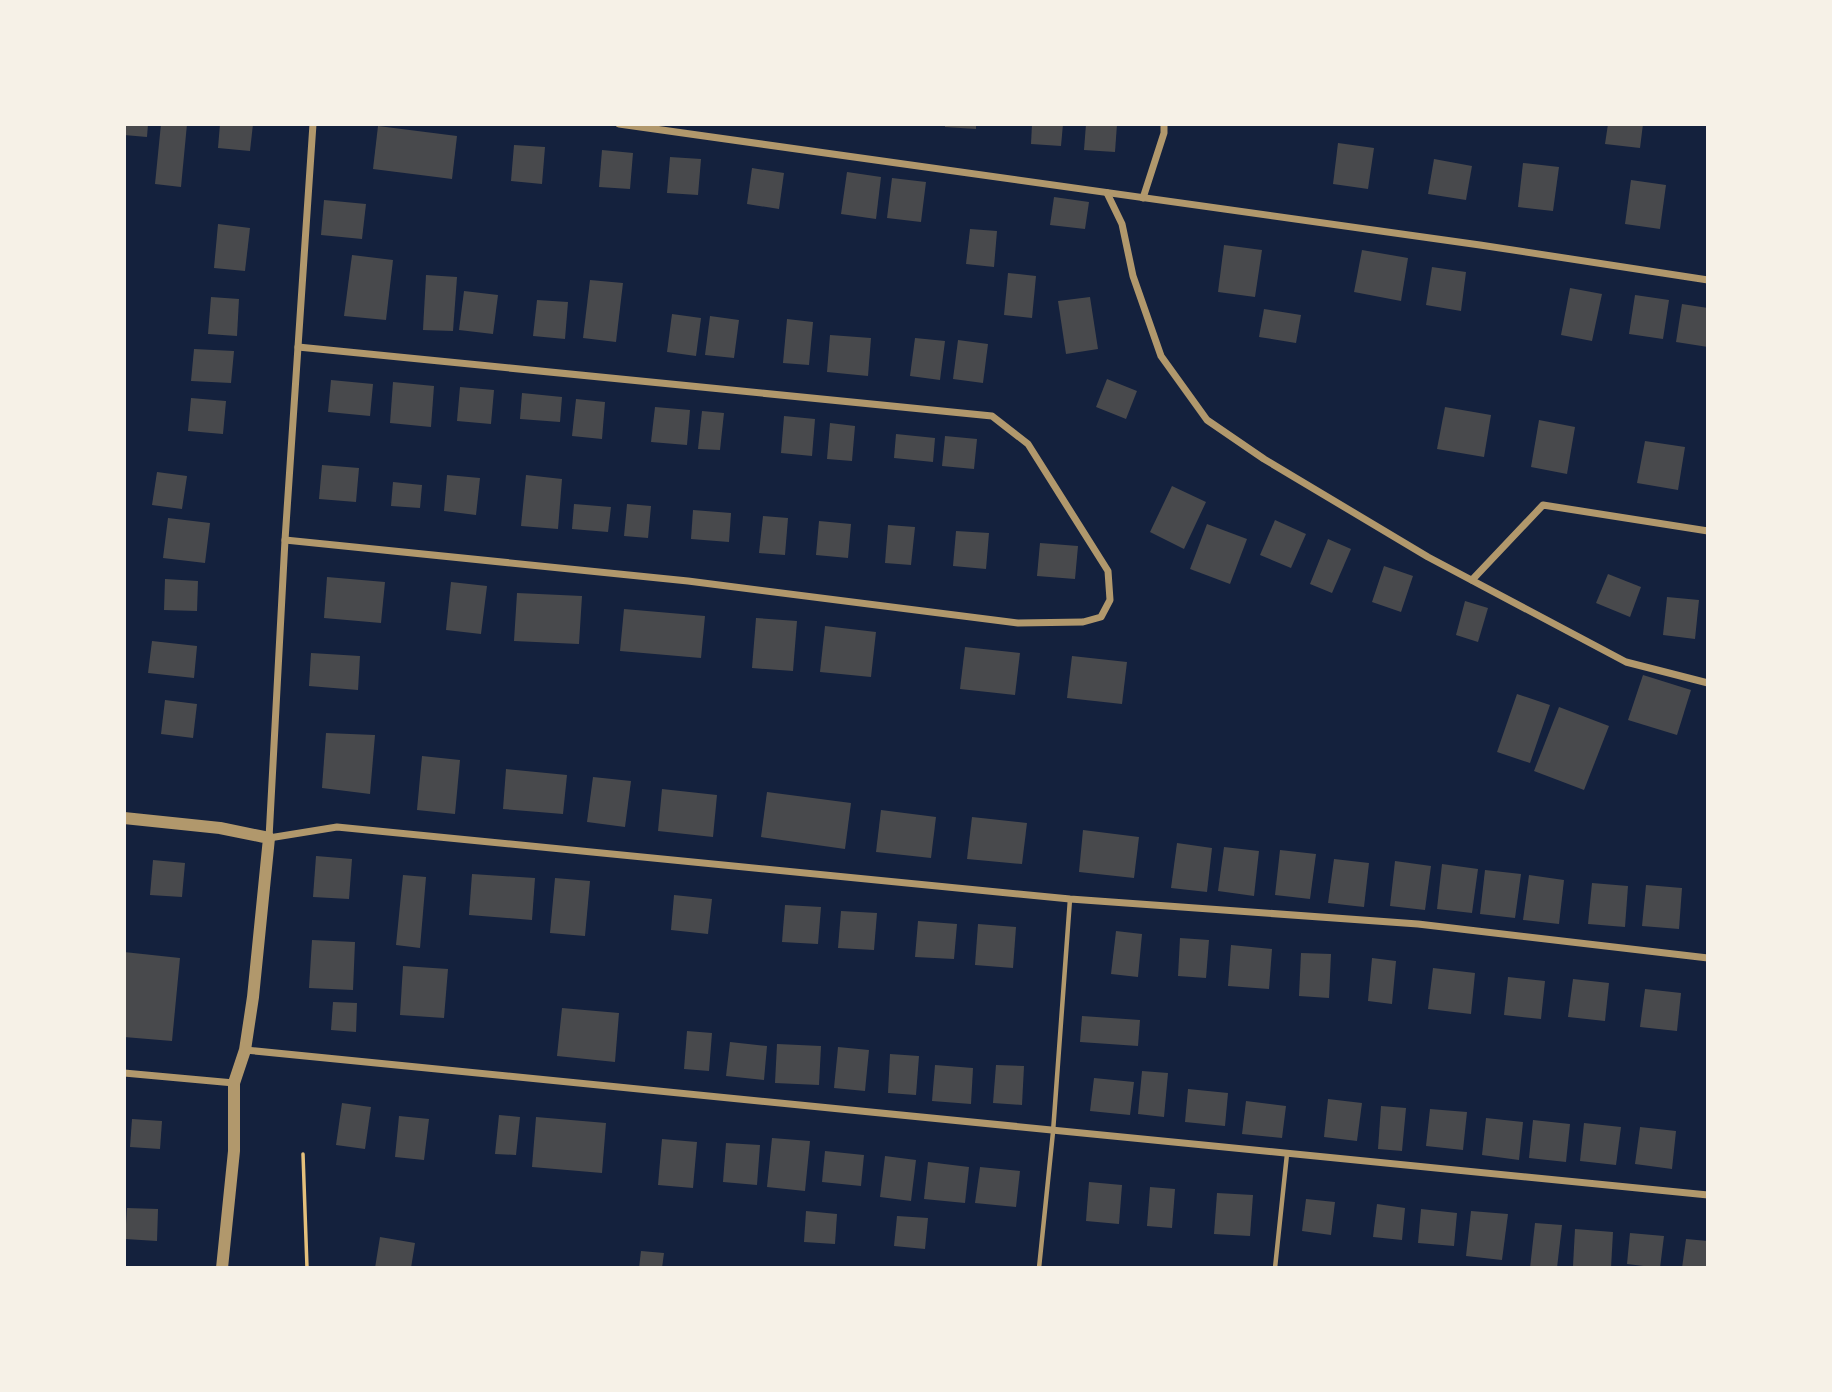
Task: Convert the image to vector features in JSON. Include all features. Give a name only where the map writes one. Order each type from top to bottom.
[{"type":"street","points":[[222,1268],[234,1151],[234,1083],[245,1051],[253,997],[269,838],[285,540],[313,124]]},
{"type":"street","points":[[619,124],[1708,280]]},
{"type":"street","points":[[1143,198],[1164,133],[1164,124]]},
{"type":"street","points":[[1107,193],[1122,224],[1133,276],[1161,356],[1207,420],[1265,459],[1428,557],[1626,662],[1708,683]]},
{"type":"street","points":[[285,540],[688,581],[1018,623],[1083,622],[1101,617],[1110,600],[1108,571],[1028,444],[992,416],[298,346]]},
{"type":"street","points":[[1472,580],[1543,505],[1708,531]]},
{"type":"street","points":[[124,818],[220,828],[269,838],[337,827],[1070,899],[1418,924],[1708,958]]},
{"type":"street","points":[[245,1051],[1708,1195]]},
{"type":"street","points":[[124,1073],[234,1083]]},
{"type":"lane","points":[[1039,1268],[1053,1132],[1070,899]]},
{"type":"lane","points":[[1275,1268],[1287,1152]]},
{"type":"path","points":[[303,1154],[307,1268]]},
{"type":"building","points":[[124,124],[148,124],[147,137],[124,135]]},
{"type":"building","points":[[161,124],[187,124],[181,187],[155,184]]},
{"type":"building","points":[[220,124],[253,124],[250,151],[218,148]]},
{"type":"building","points":[[945,124],[976,124],[976,129],[945,127]]},
{"type":"building","points":[[1032,124],[1063,124],[1061,146],[1031,144]]},
{"type":"building","points":[[1086,124],[1117,124],[1115,152],[1084,150]]},
{"type":"building","points":[[1608,124],[1643,124],[1640,148],[1605,144]]},
{"type":"building","points":[[378,126],[457,136],[452,179],[373,169]]},
{"type":"building","points":[[1338,143],[1374,148],[1368,189],[1333,184]]},
{"type":"building","points":[[514,145],[545,147],[542,184],[511,181]]},
{"type":"building","points":[[602,150],[633,153],[630,189],[599,187]]},
{"type":"building","points":[[670,157],[701,159],[698,195],[667,193]]},
{"type":"building","points":[[1434,159],[1472,166],[1466,200],[1428,194]]},
{"type":"building","points":[[1523,163],[1559,167],[1553,211],[1518,207]]},
{"type":"building","points":[[752,168],[784,173],[779,209],[747,204]]},
{"type":"building","points":[[847,172],[881,177],[876,219],[841,214]]},
{"type":"building","points":[[892,178],[926,182],[921,222],[887,218]]},
{"type":"building","points":[[1631,180],[1666,185],[1660,229],[1625,224]]},
{"type":"building","points":[[1054,197],[1089,202],[1085,229],[1050,225]]},
{"type":"building","points":[[324,200],[366,204],[362,239],[321,235]]},
{"type":"building","points":[[218,224],[250,228],[245,271],[214,268]]},
{"type":"building","points":[[970,229],[997,231],[994,267],[966,264]]},
{"type":"building","points":[[1224,245],[1262,250],[1255,297],[1218,292]]},
{"type":"building","points":[[1362,250],[1408,258],[1401,301],[1354,292]]},
{"type":"building","points":[[352,255],[393,260],[386,320],[344,316]]},
{"type":"building","points":[[1432,267],[1466,272],[1461,311],[1426,305]]},
{"type":"building","points":[[1008,273],[1036,276],[1032,318],[1004,315]]},
{"type":"building","points":[[426,275],[457,277],[453,331],[423,330]]},
{"type":"building","points":[[590,280],[623,283],[616,342],[583,338]]},
{"type":"building","points":[[1570,288],[1602,294],[1592,341],[1561,335]]},
{"type":"building","points":[[464,291],[498,295],[493,334],[459,330]]},
{"type":"building","points":[[1635,295],[1669,300],[1663,339],[1629,334]]},
{"type":"building","points":[[211,297],[239,299],[237,336],[208,334]]},
{"type":"building","points":[[1090,297],[1098,349],[1066,354],[1058,301]]},
{"type":"building","points":[[537,300],[568,302],[565,339],[533,336]]},
{"type":"building","points":[[1682,304],[1708,308],[1708,347],[1676,342]]},
{"type":"building","points":[[1264,309],[1301,315],[1296,343],[1259,337]]},
{"type":"building","points":[[672,314],[701,318],[696,356],[667,352]]},
{"type":"building","points":[[710,316],[739,320],[734,358],[705,355]]},
{"type":"building","points":[[787,319],[813,322],[809,365],[783,363]]},
{"type":"building","points":[[830,335],[871,338],[868,376],[827,372]]},
{"type":"building","points":[[915,338],[945,341],[940,380],[910,376]]},
{"type":"building","points":[[958,340],[988,344],[983,383],[953,379]]},
{"type":"building","points":[[194,349],[234,351],[231,383],[191,381]]},
{"type":"building","points":[[1107,379],[1137,391],[1126,419],[1096,407]]},
{"type":"building","points":[[331,380],[373,384],[370,416],[328,412]]},
{"type":"building","points":[[393,382],[434,386],[431,427],[390,423]]},
{"type":"building","points":[[460,387],[494,390],[491,424],[457,421]]},
{"type":"building","points":[[522,393],[562,397],[560,422],[520,419]]},
{"type":"building","points":[[191,398],[226,401],[223,434],[188,431]]},
{"type":"building","points":[[576,399],[605,402],[602,439],[572,436]]},
{"type":"building","points":[[655,407],[690,410],[687,445],[651,442]]},
{"type":"building","points":[[1445,407],[1491,415],[1484,457],[1437,449]]},
{"type":"building","points":[[702,411],[724,413],[720,450],[698,449]]},
{"type":"building","points":[[784,416],[815,419],[812,456],[781,453]]},
{"type":"building","points":[[1539,420],[1575,427],[1567,474],[1531,467]]},
{"type":"building","points":[[830,423],[855,426],[852,461],[827,459]]},
{"type":"building","points":[[896,434],[935,438],[933,462],[894,458]]},
{"type":"building","points":[[945,436],[977,439],[974,469],[942,466]]},
{"type":"building","points":[[1645,441],[1685,447],[1678,490],[1637,483]]},
{"type":"building","points":[[322,465],[359,468],[356,502],[319,499]]},
{"type":"building","points":[[157,472],[187,476],[182,509],[152,505]]},
{"type":"building","points":[[447,475],[480,478],[476,515],[444,511]]},
{"type":"building","points":[[526,475],[562,479],[558,529],[521,526]]},
{"type":"building","points":[[393,482],[422,485],[420,508],[391,506]]},
{"type":"building","points":[[1172,486],[1206,502],[1184,549],[1150,532]]},
{"type":"building","points":[[574,504],[611,507],[608,532],[572,529]]},
{"type":"building","points":[[627,504],[651,506],[648,538],[624,536]]},
{"type":"building","points":[[693,510],[731,513],[729,542],[691,539]]},
{"type":"building","points":[[763,516],[788,518],[785,555],[759,553]]},
{"type":"building","points":[[168,518],[210,523],[205,563],[163,558]]},
{"type":"building","points":[[1275,520],[1306,534],[1291,568],[1260,555]]},
{"type":"building","points":[[819,521],[851,524],[848,558],[816,555]]},
{"type":"building","points":[[1207,524],[1247,539],[1230,584],[1190,569]]},
{"type":"building","points":[[888,525],[915,527],[911,565],[885,563]]},
{"type":"building","points":[[956,531],[989,533],[986,569],[953,566]]},
{"type":"building","points":[[1328,539],[1351,549],[1332,593],[1310,584]]},
{"type":"building","points":[[1040,543],[1078,546],[1075,579],[1037,576]]},
{"type":"building","points":[[1384,566],[1413,576],[1401,612],[1372,602]]},
{"type":"building","points":[[1608,574],[1641,587],[1630,617],[1596,603]]},
{"type":"building","points":[[327,577],[385,582],[381,623],[324,618]]},
{"type":"building","points":[[165,579],[198,581],[197,611],[164,610]]},
{"type":"building","points":[[451,582],[487,586],[481,634],[446,630]]},
{"type":"building","points":[[517,593],[582,596],[579,644],[514,641]]},
{"type":"building","points":[[1667,597],[1699,600],[1695,639],[1663,635]]},
{"type":"building","points":[[1465,601],[1488,608],[1478,642],[1456,635]]},
{"type":"building","points":[[624,609],[705,616],[701,658],[620,651]]},
{"type":"building","points":[[756,618],[797,621],[793,671],[752,668]]},
{"type":"building","points":[[825,626],[876,632],[871,677],[820,672]]},
{"type":"building","points":[[152,641],[197,646],[194,678],[148,673]]},
{"type":"building","points":[[965,647],[1020,653],[1015,695],[960,689]]},
{"type":"building","points":[[311,653],[360,656],[358,690],[309,686]]},
{"type":"building","points":[[1072,656],[1127,662],[1122,704],[1067,698]]},
{"type":"building","points":[[1643,675],[1691,690],[1677,735],[1628,720]]},
{"type":"building","points":[[1517,694],[1550,705],[1530,763],[1497,752]]},
{"type":"building","points":[[165,700],[197,704],[193,738],[161,734]]},
{"type":"building","points":[[1559,707],[1609,726],[1584,790],[1534,771]]},
{"type":"building","points":[[326,733],[375,735],[370,794],[322,788]]},
{"type":"building","points":[[422,756],[460,760],[455,814],[417,810]]},
{"type":"building","points":[[506,769],[567,775],[563,814],[503,809]]},
{"type":"building","points":[[593,777],[631,781],[625,827],[587,822]]},
{"type":"building","points":[[662,789],[717,795],[713,837],[658,831]]},
{"type":"building","points":[[767,792],[851,803],[845,849],[761,837]]},
{"type":"building","points":[[881,810],[936,817],[931,858],[876,852]]},
{"type":"building","points":[[972,817],[1027,823],[1022,864],[967,859]]},
{"type":"building","points":[[1083,830],[1139,837],[1134,878],[1079,872]]},
{"type":"building","points":[[1177,843],[1212,848],[1207,892],[1171,888]]},
{"type":"building","points":[[1224,847],[1259,851],[1254,896],[1218,891]]},
{"type":"building","points":[[1280,850],[1316,854],[1310,899],[1275,895]]},
{"type":"building","points":[[316,856],[352,859],[349,899],[313,897]]},
{"type":"building","points":[[1334,859],[1369,863],[1364,907],[1328,903]]},
{"type":"building","points":[[153,860],[185,863],[182,897],[150,895]]},
{"type":"building","points":[[1395,861],[1431,866],[1425,910],[1390,906]]},
{"type":"building","points":[[1442,864],[1478,869],[1472,913],[1437,909]]},
{"type":"building","points":[[1485,870],[1521,874],[1515,918],[1480,914]]},
{"type":"building","points":[[472,874],[535,878],[532,920],[469,915]]},
{"type":"building","points":[[403,875],[426,877],[420,948],[396,945]]},
{"type":"building","points":[[1529,875],[1564,880],[1559,924],[1523,920]]},
{"type":"building","points":[[555,878],[590,881],[585,936],[550,933]]},
{"type":"building","points":[[1592,883],[1628,886],[1625,927],[1588,924]]},
{"type":"building","points":[[1646,885],[1682,888],[1679,929],[1642,926]]},
{"type":"building","points":[[674,895],[712,899],[708,934],[671,930]]},
{"type":"building","points":[[785,905],[821,907],[818,944],[782,942]]},
{"type":"building","points":[[841,911],[877,913],[874,950],[838,948]]},
{"type":"building","points":[[918,921],[957,924],[954,959],[915,957]]},
{"type":"building","points":[[978,924],[1016,927],[1013,968],[975,965]]},
{"type":"building","points":[[1116,931],[1142,934],[1138,977],[1111,974]]},
{"type":"building","points":[[1180,938],[1209,940],[1206,978],[1178,976]]},
{"type":"building","points":[[312,940],[355,942],[353,990],[309,988]]},
{"type":"building","points":[[1231,945],[1272,949],[1269,989],[1228,986]]},
{"type":"building","points":[[124,952],[180,958],[172,1041],[124,1037]]},
{"type":"building","points":[[1301,953],[1331,954],[1329,998],[1299,996]]},
{"type":"building","points":[[1372,958],[1396,961],[1392,1004],[1368,1001]]},
{"type":"building","points":[[403,966],[448,969],[444,1018],[400,1015]]},
{"type":"building","points":[[1433,968],[1475,973],[1471,1014],[1428,1009]]},
{"type":"building","points":[[1508,977],[1545,981],[1541,1019],[1504,1015]]},
{"type":"building","points":[[1573,979],[1609,983],[1605,1021],[1568,1017]]},
{"type":"building","points":[[1645,989],[1681,993],[1677,1031],[1640,1027]]},
{"type":"building","points":[[333,1002],[357,1003],[356,1032],[331,1030]]},
{"type":"building","points":[[562,1008],[619,1013],[615,1062],[557,1056]]},
{"type":"building","points":[[1082,1016],[1140,1020],[1138,1046],[1080,1042]]},
{"type":"building","points":[[687,1031],[712,1033],[709,1071],[684,1069]]},
{"type":"building","points":[[730,1042],[767,1046],[764,1080],[726,1076]]},
{"type":"building","points":[[777,1044],[821,1046],[819,1085],[775,1083]]},
{"type":"building","points":[[838,1047],[869,1050],[865,1091],[834,1088]]},
{"type":"building","points":[[890,1054],[919,1056],[916,1095],[888,1093]]},
{"type":"building","points":[[935,1065],[973,1068],[971,1104],[932,1101]]},
{"type":"building","points":[[996,1065],[1024,1066],[1022,1105],[993,1103]]},
{"type":"building","points":[[1142,1071],[1168,1073],[1164,1117],[1138,1114]]},
{"type":"building","points":[[1094,1078],[1134,1082],[1130,1115],[1090,1111]]},
{"type":"building","points":[[1188,1089],[1228,1093],[1225,1126],[1185,1122]]},
{"type":"building","points":[[1328,1099],[1362,1103],[1357,1141],[1324,1137]]},
{"type":"building","points":[[1246,1101],[1286,1106],[1282,1138],[1242,1134]]},
{"type":"building","points":[[342,1103],[371,1107],[365,1149],[336,1145]]},
{"type":"building","points":[[1381,1106],[1406,1108],[1402,1151],[1378,1149]]},
{"type":"building","points":[[1430,1109],[1467,1112],[1463,1150],[1426,1146]]},
{"type":"building","points":[[499,1115],[520,1117],[516,1155],[495,1154]]},
{"type":"building","points":[[399,1116],[429,1119],[424,1160],[395,1157]]},
{"type":"building","points":[[536,1117],[606,1123],[602,1173],[532,1167]]},
{"type":"building","points":[[1486,1118],[1523,1122],[1519,1160],[1482,1155]]},
{"type":"building","points":[[132,1119],[162,1121],[160,1149],[130,1147]]},
{"type":"building","points":[[1533,1120],[1570,1124],[1566,1162],[1529,1158]]},
{"type":"building","points":[[1584,1123],[1621,1127],[1616,1165],[1580,1161]]},
{"type":"building","points":[[1640,1127],[1676,1131],[1672,1169],[1635,1164]]},
{"type":"building","points":[[772,1138],[810,1141],[805,1191],[767,1187]]},
{"type":"building","points":[[662,1139],[697,1142],[693,1188],[658,1185]]},
{"type":"building","points":[[726,1143],[760,1145],[757,1185],[723,1182]]},
{"type":"building","points":[[825,1151],[864,1155],[861,1186],[822,1182]]},
{"type":"building","points":[[885,1156],[916,1160],[911,1201],[880,1197]]},
{"type":"building","points":[[928,1162],[969,1167],[965,1203],[924,1199]]},
{"type":"building","points":[[980,1167],[1020,1171],[1016,1207],[975,1203]]},
{"type":"building","points":[[1089,1182],[1122,1185],[1119,1224],[1086,1221]]},
{"type":"building","points":[[1150,1187],[1175,1189],[1172,1228],[1147,1226]]},
{"type":"building","points":[[1217,1193],[1253,1195],[1250,1236],[1214,1234]]},
{"type":"building","points":[[1306,1199],[1335,1202],[1331,1235],[1302,1231]]},
{"type":"building","points":[[1377,1204],[1405,1208],[1402,1240],[1373,1237]]},
{"type":"building","points":[[127,1208],[158,1209],[157,1241],[125,1239]]},
{"type":"building","points":[[1421,1209],[1457,1213],[1454,1246],[1418,1243]]},
{"type":"building","points":[[806,1211],[837,1214],[835,1244],[804,1242]]},
{"type":"building","points":[[1471,1211],[1508,1214],[1502,1260],[1466,1256]]},
{"type":"building","points":[[897,1216],[928,1218],[925,1249],[894,1246]]},
{"type":"building","points":[[1535,1223],[1562,1225],[1557,1268],[1530,1268]]},
{"type":"building","points":[[1575,1229],[1613,1232],[1611,1268],[1573,1266]]},
{"type":"building","points":[[1630,1233],[1664,1236],[1660,1268],[1627,1264]]},
{"type":"building","points":[[380,1237],[415,1243],[411,1268],[375,1268]]},
{"type":"building","points":[[1686,1239],[1708,1241],[1708,1268],[1682,1268]]},
{"type":"building","points":[[641,1251],[664,1253],[662,1268],[639,1268]]}]
